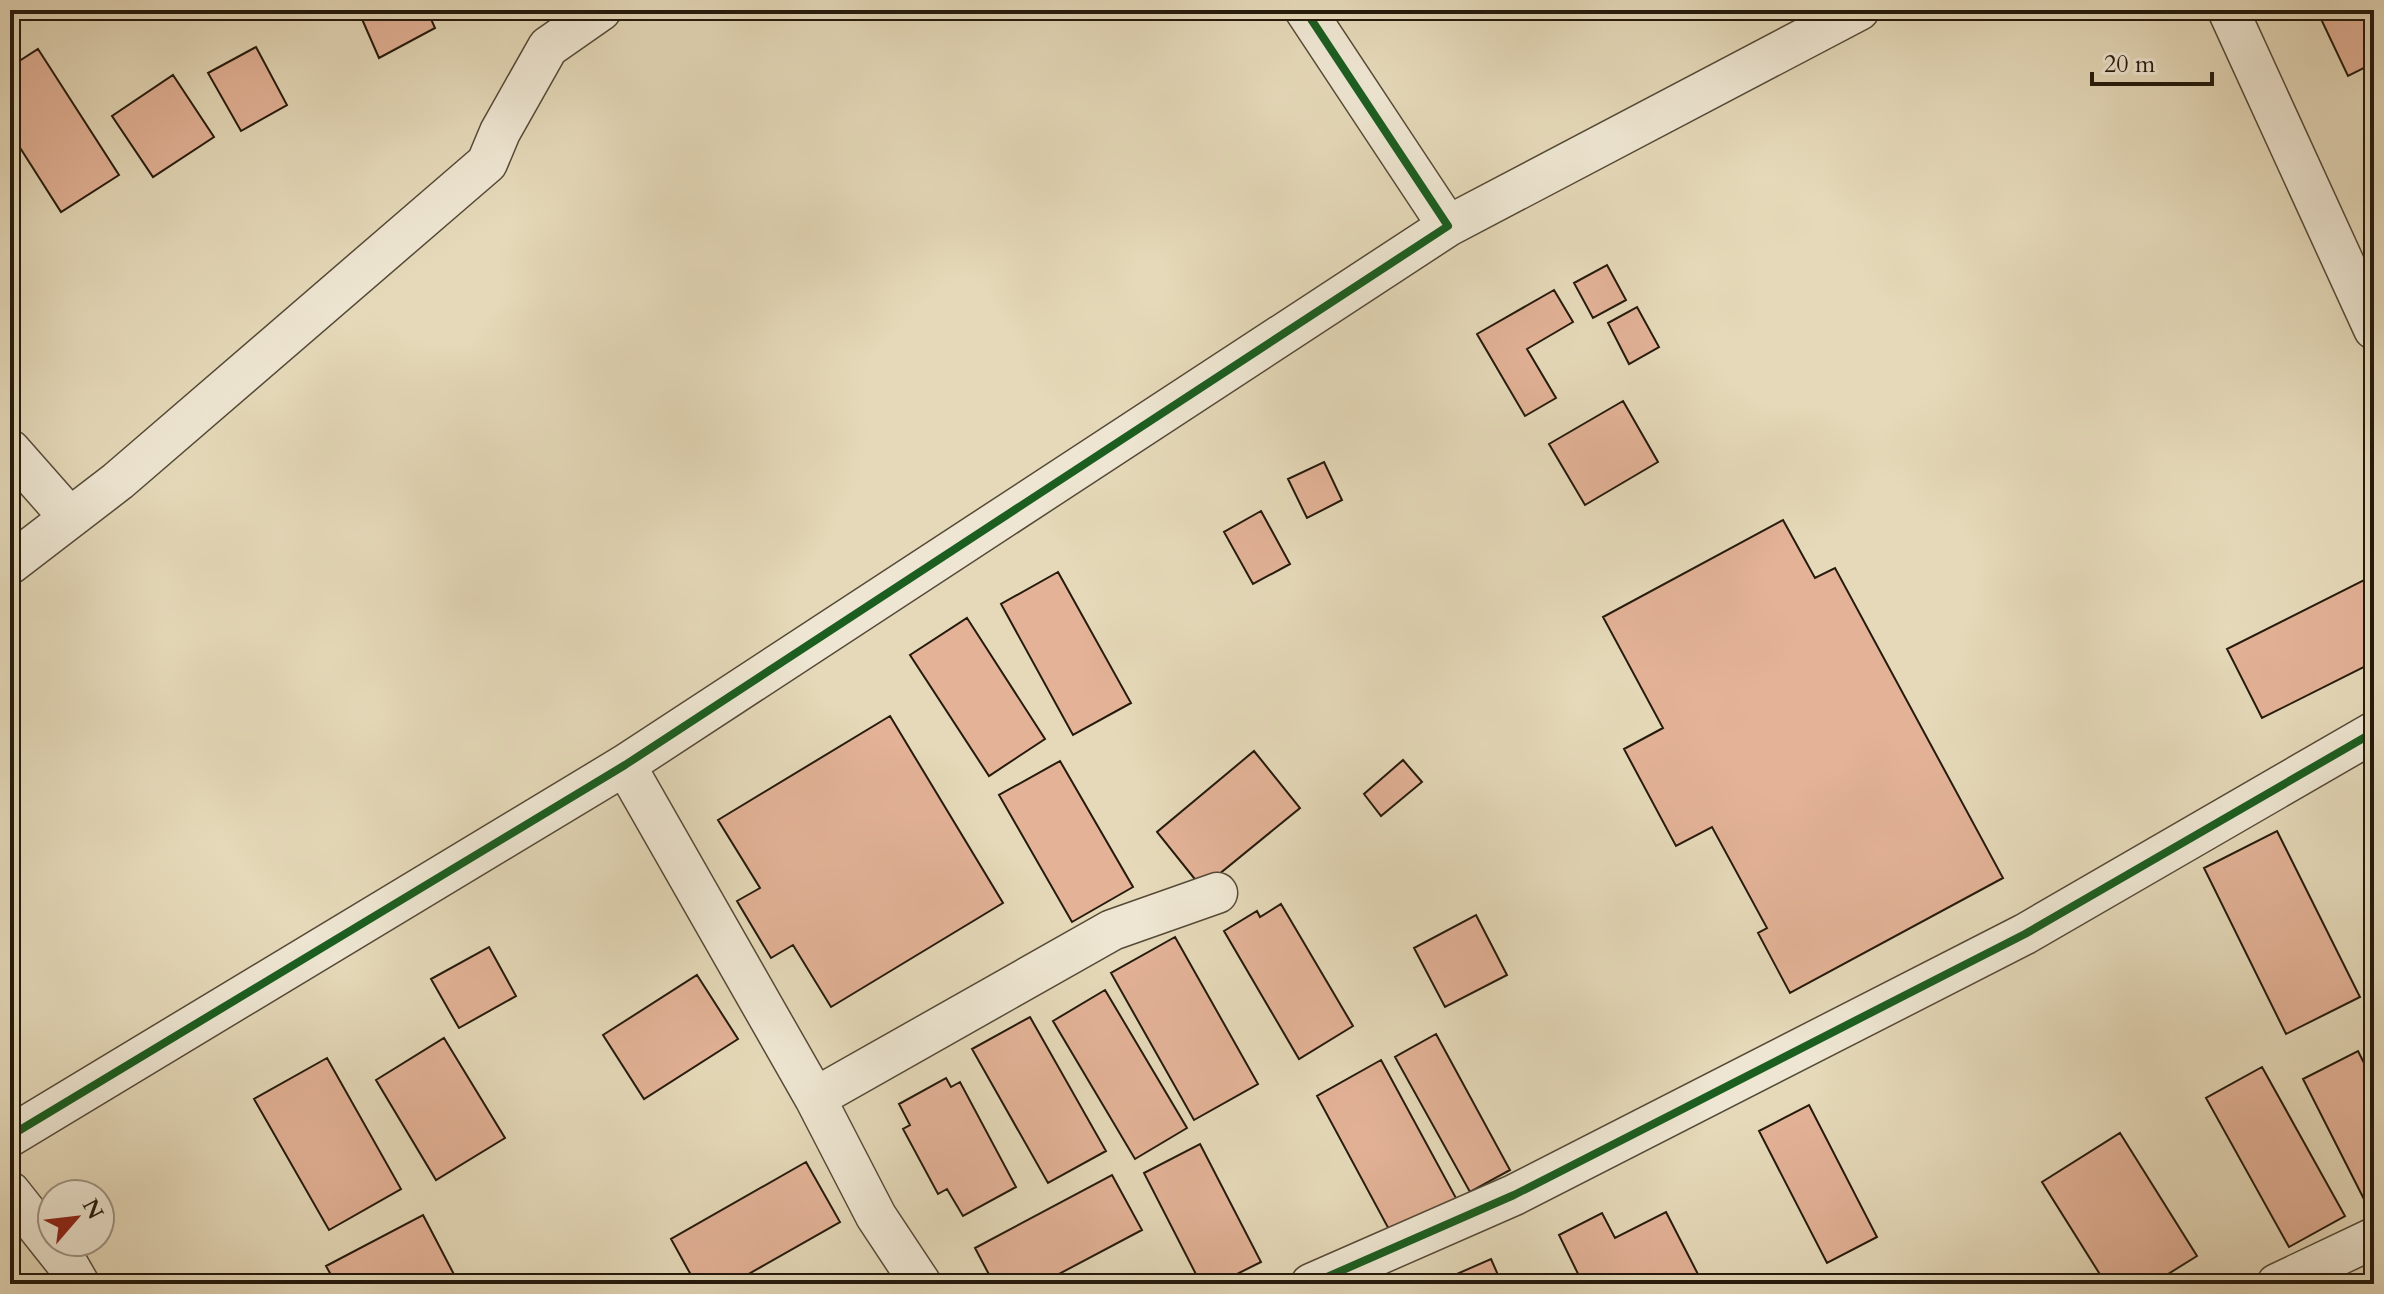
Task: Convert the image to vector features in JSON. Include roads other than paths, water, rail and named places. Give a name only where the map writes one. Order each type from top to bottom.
[{"type":"street","points":[[10,564],[118,481],[487,163],[500,132],[548,47],[601,10]]},
{"type":"street","points":[[1305,10],[1448,226]]},
{"type":"street","points":[[10,1136],[625,765],[1448,226],[1859,10]]},
{"type":"street","points":[[2228,10],[2370,310]]},
{"type":"street","points":[[10,450],[70,518]]},
{"type":"street","points":[[1311,1284],[1514,1195],[2025,934],[2374,732]]},
{"type":"street","points":[[625,765],[815,1098],[876,1216],[921,1284]]},
{"type":"street","points":[[815,1098],[1112,930],[1217,893]]},
{"type":"street","points":[[10,1192],[68,1265],[79,1284]]},
{"type":"street","points":[[2277,1284],[2374,1238]]}]
